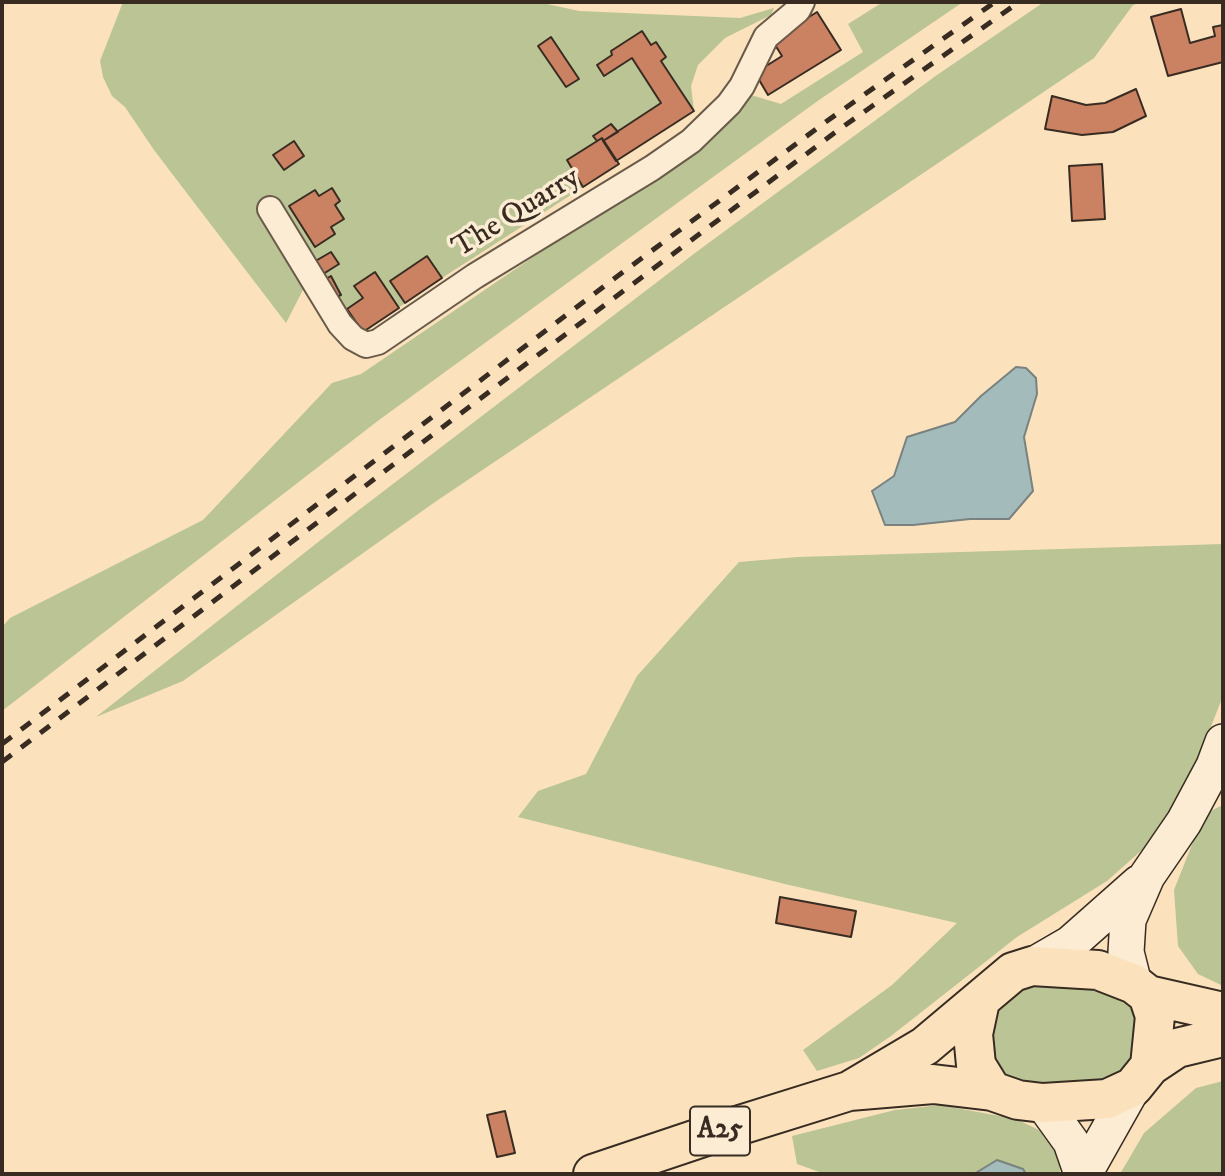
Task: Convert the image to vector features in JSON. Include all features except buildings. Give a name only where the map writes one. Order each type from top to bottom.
[{"type":"main road","points":[[1083,1174],[1142,1076],[1155,1016],[1126,951],[1128,920],[1147,876],[1184,822],[1214,766],[1223,742]]},
{"type":"main road","points":[[1147,876],[1070,944],[1032,966],[1013,972],[979,1001],[974,1034],[976,1065],[992,1091],[1018,1100],[1043,1103],[1107,1100],[1177,1048],[1223,1037]]},
{"type":"main road","points":[[1032,966],[1098,970],[1141,989],[1223,1012]]},
{"type":"main road","name":"A25","points":[[849,1091],[925,1046],[979,1001]]},
{"type":"main road","name":"A25","points":[[593,1174],[849,1091],[933,1084],[992,1091]]},
{"type":"main road","points":[[1043,1103],[1071,1142],[1083,1174]]},
{"type":"street","name":"The Quarry","points":[[270,209],[341,324],[353,338],[366,345],[378,342],[475,276],[652,168],[691,141],[729,104],[742,86],[766,37],[798,10],[802,2]]},
{"type":"green space","points":[[123,2],[538,2],[579,11],[740,18],[774,8],[771,15],[725,38],[698,65],[691,86],[694,111],[617,161],[619,164],[363,332],[351,324],[312,263],[277,199],[261,210],[305,286],[286,323],[154,150],[125,107],[112,96],[103,77],[100,61]]},
{"type":"green space","points":[[883,2],[963,2],[819,100],[379,420],[2,711],[2,627],[10,618],[203,520],[332,383],[361,374],[701,143],[751,95],[781,104],[863,52],[848,24]]},
{"type":"green space","points":[[1044,2],[1142,2],[1133,5],[1094,58],[435,502],[183,681],[96,717],[355,513],[699,250],[937,75]]},
{"type":"green space","points":[[1223,544],[1223,696],[1193,772],[1160,834],[1107,881],[1017,937],[859,1058],[817,1071],[803,1050],[892,985],[957,923],[789,885],[518,817],[538,791],[586,774],[637,676],[739,562],[798,557]]},
{"type":"green space","points":[[1223,805],[1223,986],[1198,974],[1178,946],[1174,890],[1204,814]]},
{"type":"green space","points":[[1032,982],[1093,986],[1123,997],[1141,1016],[1132,1063],[1114,1080],[1036,1089],[1005,1076],[990,1049],[991,1016],[1011,990]]},
{"type":"green space","points":[[1223,1081],[1223,1174],[1120,1174],[1144,1133],[1196,1088]]},
{"type":"green space","points":[[940,1105],[1016,1119],[1039,1130],[1059,1158],[1060,1174],[1026,1174],[1023,1169],[974,1174],[825,1174],[797,1164],[792,1136],[895,1110]]},
{"type":"water","points":[[1016,367],[1026,368],[1036,378],[1037,394],[1024,437],[1033,491],[1009,519],[885,525],[872,491],[894,476],[907,437],[955,422]]},
{"type":"water","points":[[997,1160],[1023,1169],[1026,1174],[974,1174]]},
{"type":"railway","points":[[2,744],[615,278],[827,121],[995,2]]},
{"type":"railway","points":[[2,762],[837,131],[1019,2]]}]
